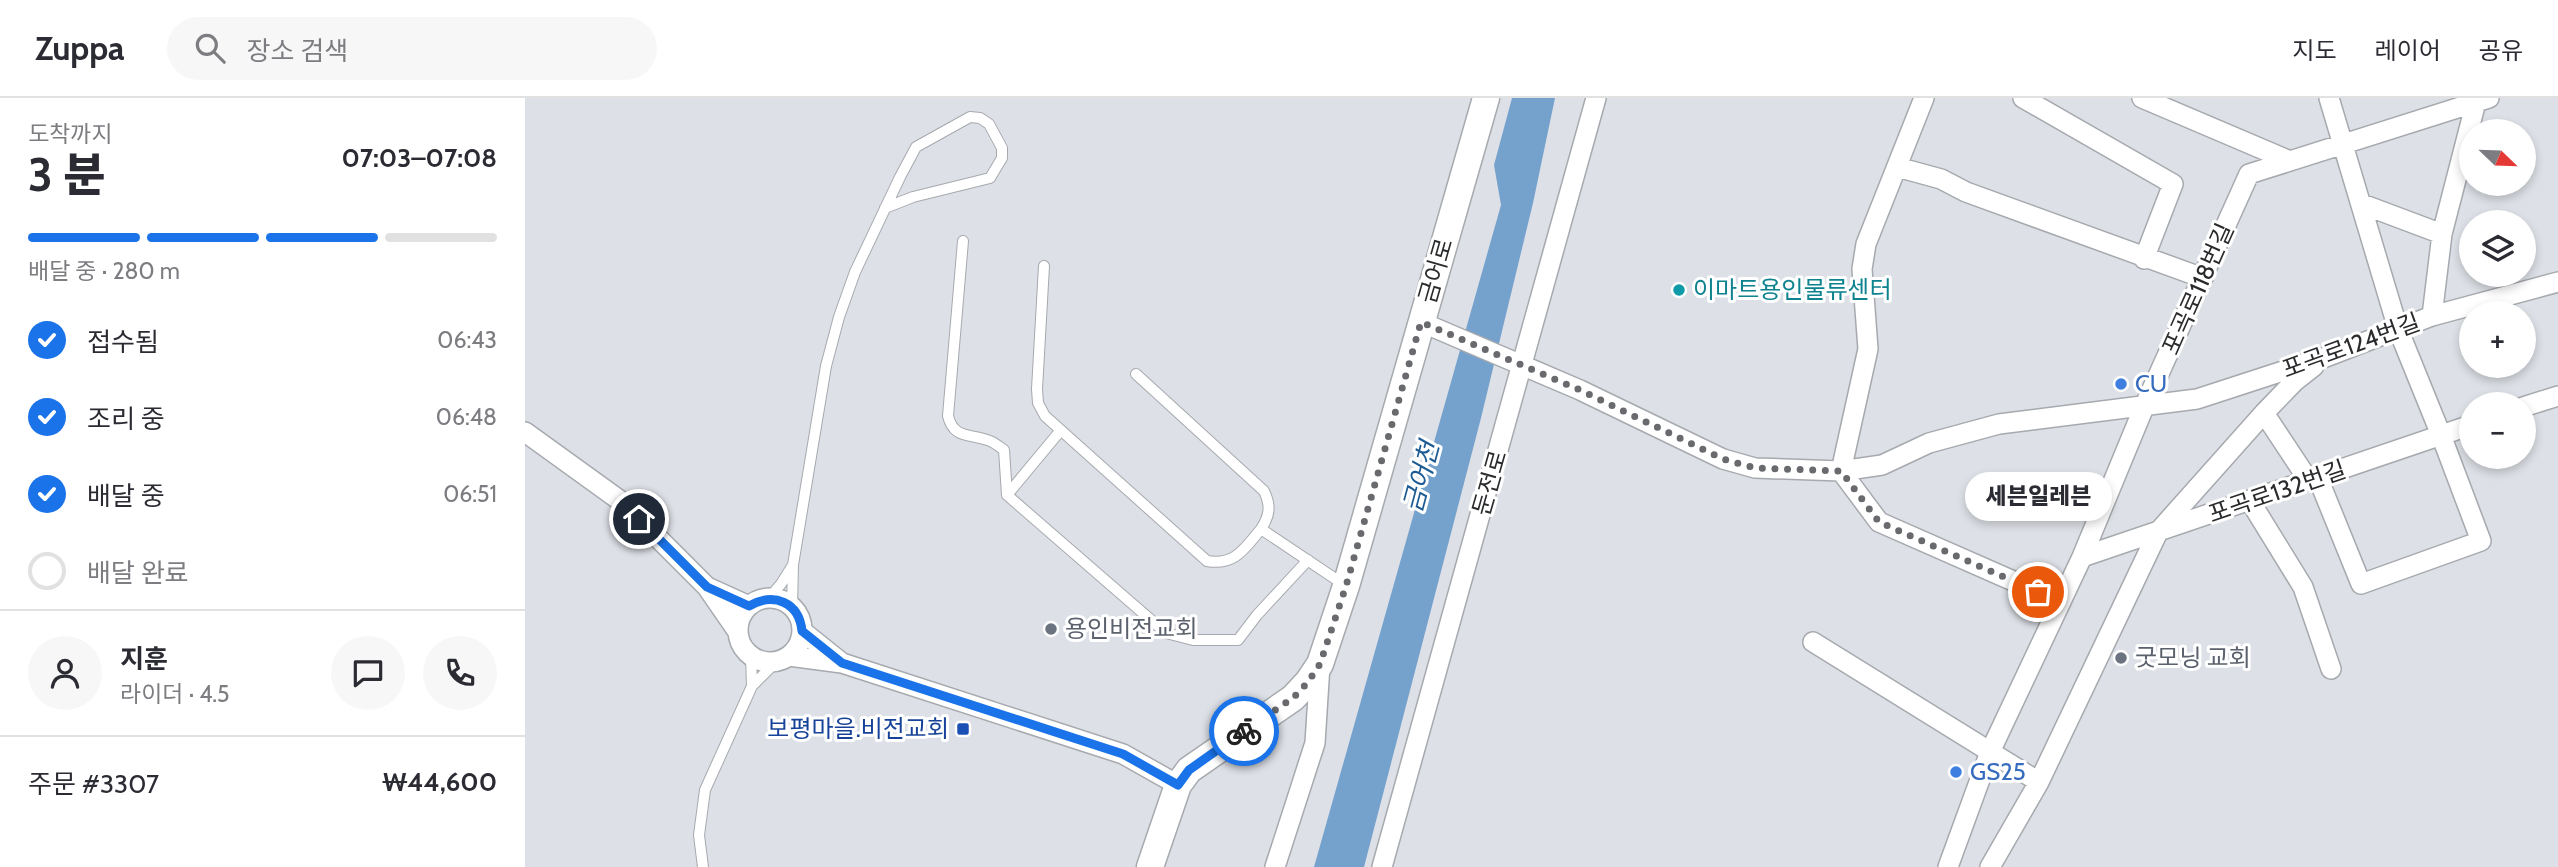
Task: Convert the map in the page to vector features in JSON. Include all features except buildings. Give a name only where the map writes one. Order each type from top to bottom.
[{"type":"street","name":"금어로","points":[[1150,867],[1178,785],[1189,770],[1293,698],[1320,664],[1428,325],[1486,98]]},
{"type":"street","name":"둔전로","points":[[1382,867],[1516,363],[1596,98]]},
{"type":"street","points":[[1924,98],[1866,244],[1862,269],[1868,349],[1841,471],[1879,522],[2061,602]]},
{"type":"street","points":[[2024,98],[2173,184],[2144,259]]},
{"type":"street","points":[[2142,98],[2290,161]]},
{"type":"street","points":[[2264,413],[2314,480],[2361,584],[2481,541],[2398,329],[2329,98]]},
{"type":"street","points":[[2432,316],[2442,234],[2482,100]]},
{"type":"street","name":"포곡로118번길","points":[[1948,867],[1990,752],[2082,557],[2144,407],[2249,174],[2482,100]]},
{"type":"street","points":[[1897,167],[1941,179],[1966,192],[2144,259],[2203,278]]},
{"type":"street","points":[[2361,204],[2442,234]]},
{"type":"street","name":"포곡로124번길","points":[[1428,325],[1580,390],[1723,459],[1755,468],[1841,471],[1882,465],[1929,443],[1999,424],[2197,399],[2326,357],[2432,316],[2558,282]]},
{"type":"street","points":[[1990,867],[2039,782],[2158,532],[2264,413],[2295,381],[2326,357]]},
{"type":"street","points":[[2536,403],[2558,396]]},
{"type":"street","name":"포곡로132번길","points":[[2082,557],[2459,429]]},
{"type":"street","points":[[525,432],[622,502],[707,587],[739,632],[742,645],[751,655],[767,662],[783,658],[842,663],[1123,754],[1178,785]]},
{"type":"street","points":[[2250,501],[2302,587],[2331,669]]},
{"type":"street","points":[[707,587],[749,606]]},
{"type":"street","points":[[739,632],[743,614],[749,606],[769,598],[780,600],[792,608],[801,621],[802,631],[800,642],[783,658]]},
{"type":"street","points":[[802,631],[842,663]]},
{"type":"street","points":[[1814,642],[2039,782]]},
{"type":"street","points":[[1275,867],[1315,743],[1320,664]]},
{"type":"lane","points":[[792,608],[793,565],[827,366],[839,317],[855,272],[885,208],[916,147],[969,117],[980,118],[989,124],[1002,148],[1002,158],[990,178],[913,197],[885,208]]},
{"type":"lane","points":[[963,241],[948,416],[951,427],[959,433],[991,441],[1004,450],[1007,495],[1166,633],[1193,640],[1238,640],[1257,615],[1308,560]]},
{"type":"lane","points":[[1044,266],[1037,389],[1038,403],[1045,416],[1207,561],[1221,564],[1232,559],[1268,519],[1270,504],[1264,491],[1136,374]]},
{"type":"lane","points":[[1007,495],[1061,430]]},
{"type":"lane","points":[[1261,529],[1346,586]]},
{"type":"lane","points":[[769,598],[793,565]]},
{"type":"lane","points":[[751,655],[752,686]]},
{"type":"lane","points":[[703,867],[699,835],[705,790],[752,686],[783,658]]},
{"type":"water","name":"금어천","points":[[1512,98],[1555,98],[1533,203],[1481,418],[1364,867],[1314,867],[1501,205],[1494,165]]},
{"type":"way so far","points":[[1244,731],[1293,698],[1320,664],[1346,586],[1421,322],[1580,390],[1723,459],[1755,468],[1841,471],[1879,522],[2038,592]]},
{"type":"place","name":"이마트용인물류센터","points":[[1679,290]]},
{"type":"place","name":"CU","points":[[2121,384]]},
{"type":"place","name":"세븐일레븐","points":[[2038,592]]},
{"type":"place","name":"용인비전교회","points":[[1051,629]]},
{"type":"place","name":"굿모닝 교회","points":[[2121,658]]},
{"type":"place","name":"보평마을.비전교회","points":[[963,729]]},
{"type":"place","name":"GS25","points":[[1956,772]]},
{"type":"route","points":[[639,519],[707,587],[749,606],[769,598],[789,604],[801,621],[802,631],[842,663],[1123,754],[1178,785],[1189,770],[1244,731]]}]
